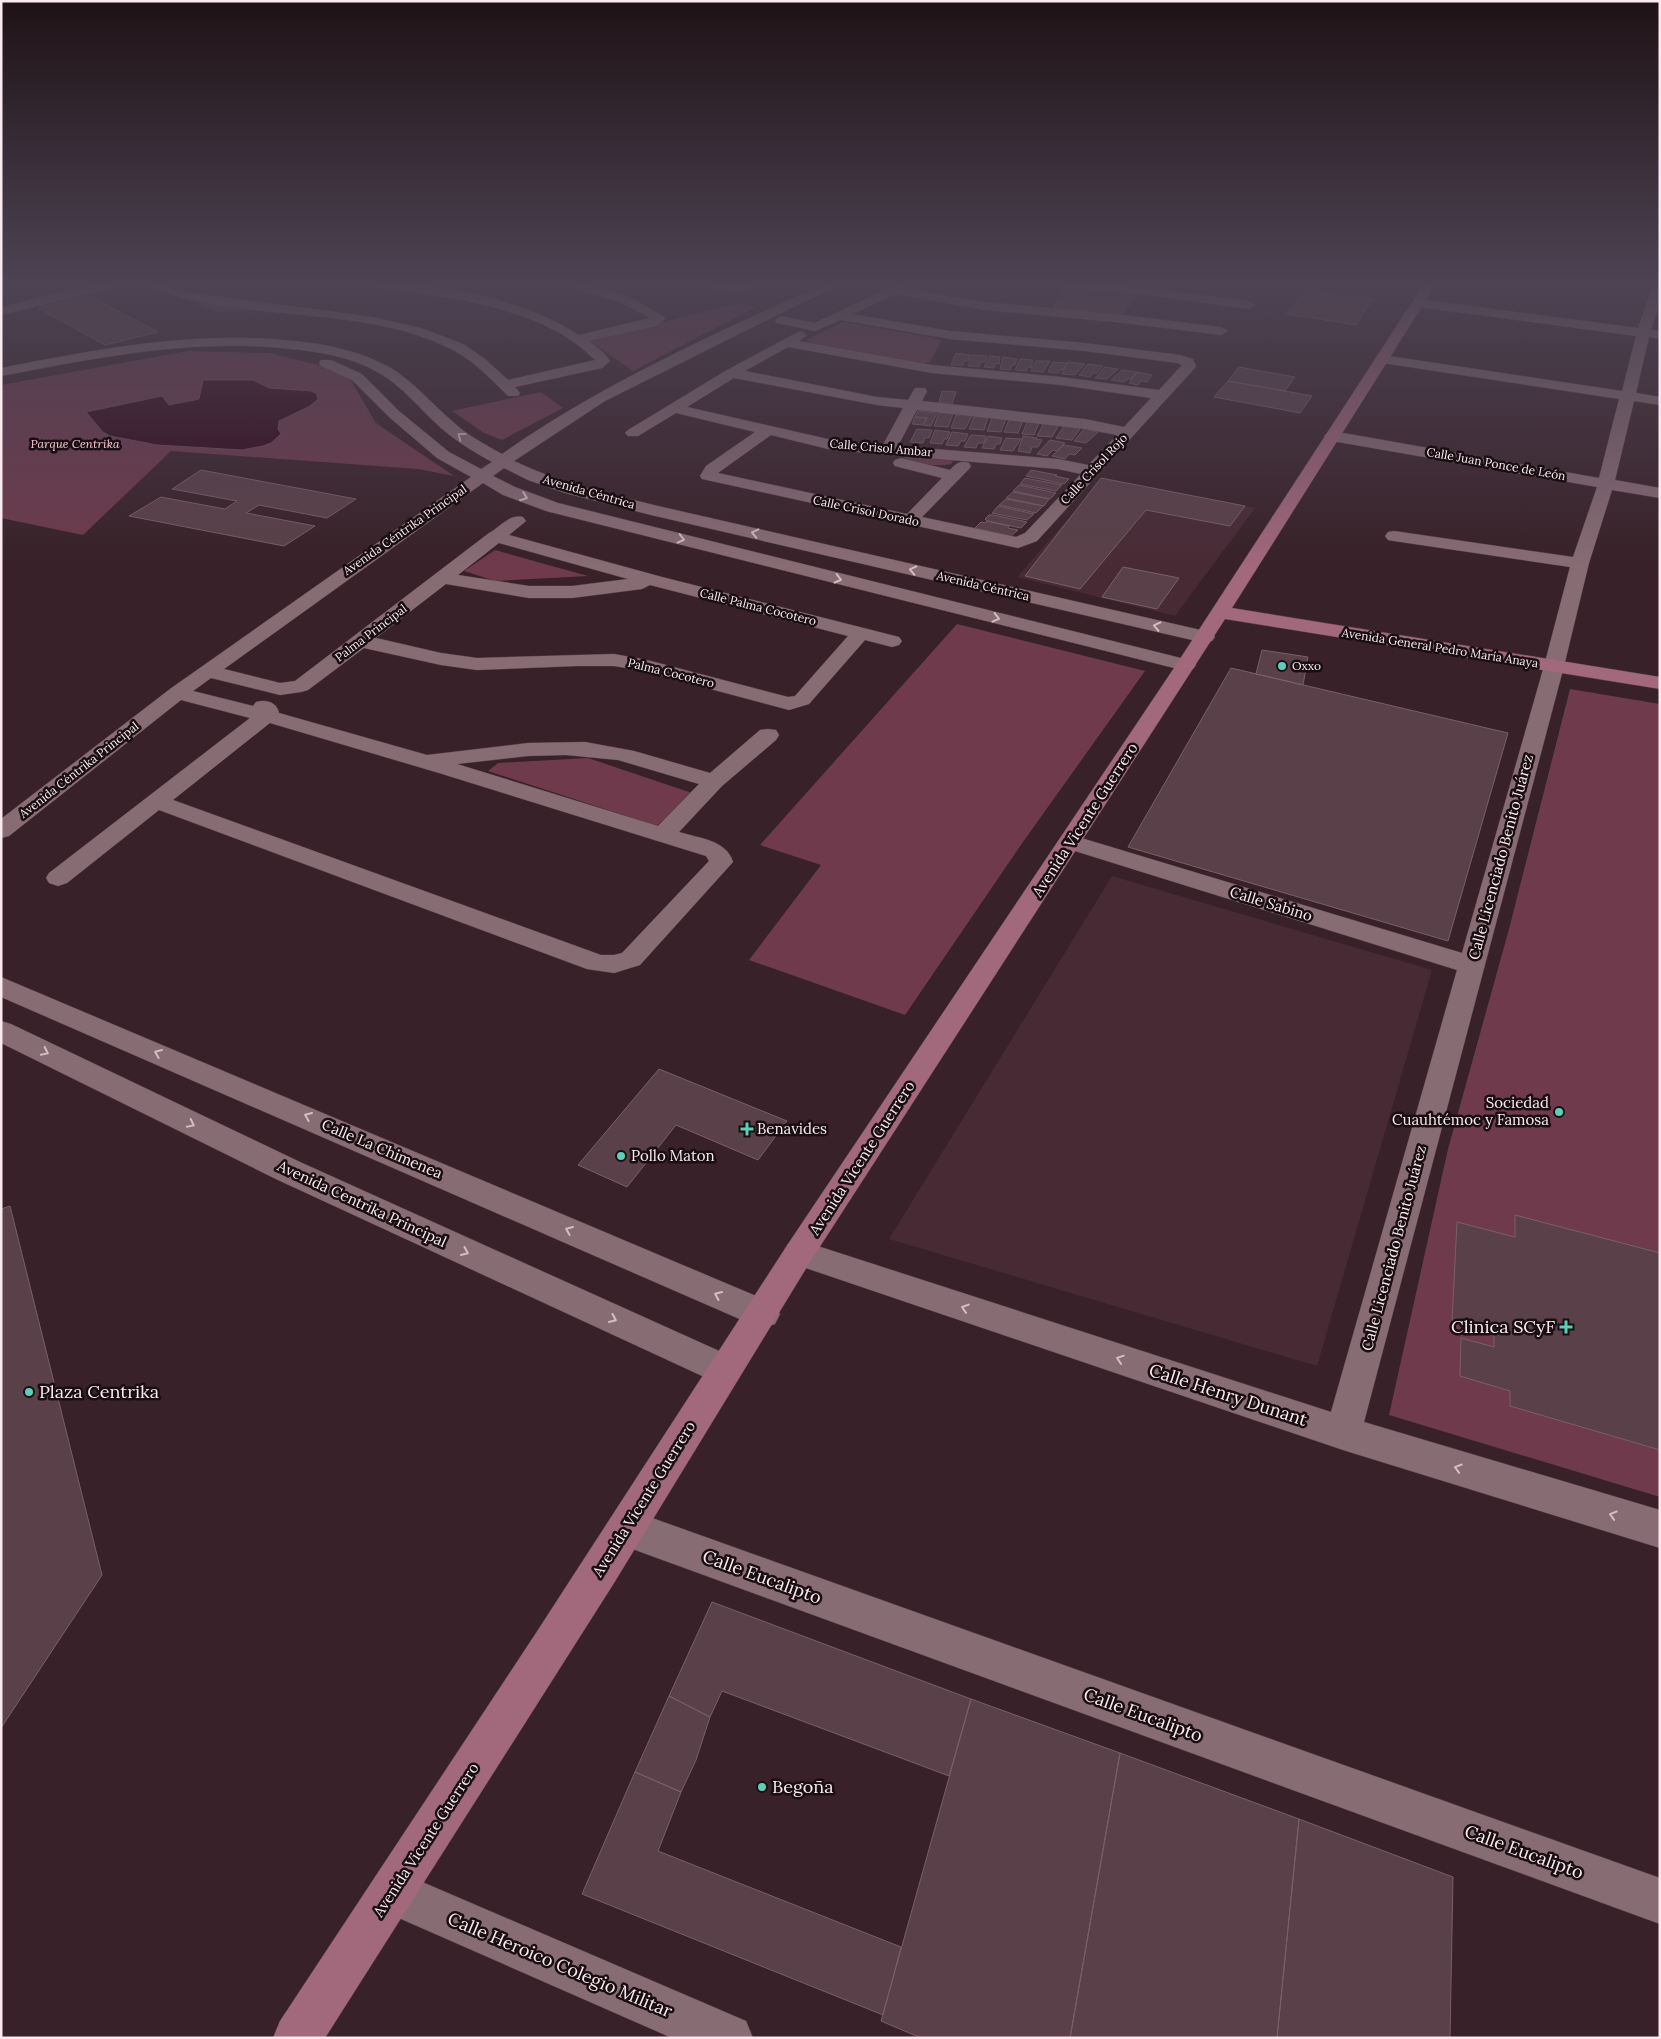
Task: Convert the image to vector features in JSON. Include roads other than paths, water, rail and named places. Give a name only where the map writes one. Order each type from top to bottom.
[{"type":"main road","name":"Avenida Vicente Guerrero","points":[[297,2038],[627,1528],[725,1370],[763,1314],[799,1253],[1205,637],[1370,376]]},
{"type":"main road","name":"Avenida General Pedro María Anaya","points":[[1220,612],[1660,683]]},
{"type":"street","name":"Avenida Céntrica","points":[[1,384],[42,376]]},
{"type":"street","name":"Avenida Céntrica","points":[[356,376],[394,414],[443,455],[509,491],[552,507],[1186,666]]},
{"type":"street","name":"Avenida Céntrica","points":[[392,376],[470,443],[534,477],[571,489],[1205,637]]},
{"type":"street","points":[[496,376],[509,389],[547,376]]},
{"type":"street","points":[[575,376],[590,390]]},
{"type":"street","name":"Avenida Céntrika Principal","points":[[1,831],[208,670],[502,461],[590,390],[626,376]]},
{"type":"street","points":[[634,433],[727,376]]},
{"type":"street","points":[[748,376],[832,393],[912,406],[1085,424],[1128,432]]},
{"type":"street","points":[[889,448],[928,376]]},
{"type":"street","points":[[1009,376],[1061,381],[1162,396]]},
{"type":"street","name":"Calle Crisol Rojo","points":[[1031,537],[1180,376]]},
{"type":"street","points":[[1500,376],[1660,401]]},
{"type":"street","name":"Calle Licenciado Benito Juárez","points":[[1342,1433],[1554,666],[1580,563],[1606,484],[1628,396],[1635,376]]},
{"type":"street","points":[[543,377],[556,388]]},
{"type":"street","name":"Calle Crisol Ambar","points":[[673,408],[832,445],[889,448],[1058,464],[1092,471]]},
{"type":"street","name":"Calle Crisol Dorado","points":[[768,430],[712,469],[708,474],[712,477],[1015,543],[1031,537]]},
{"type":"street","name":"Calle Juan Ponce de León","points":[[1332,436],[1660,493]]},
{"type":"street","points":[[832,445],[952,476]]},
{"type":"street","points":[[910,520],[973,456]]},
{"type":"street","name":"Palma Principal","points":[[208,670],[280,688],[292,688],[306,683],[517,521]]},
{"type":"street","points":[[1394,536],[1580,563]]},
{"type":"street","name":"Calle Palma Cocotero","points":[[495,537],[655,581],[892,641]]},
{"type":"street","points":[[866,586],[887,564]]},
{"type":"street","name":"Calle Palma Cocotero","points":[[443,578],[502,589],[551,593],[655,581]]},
{"type":"street","name":"Palma Cocotero","points":[[361,641],[441,660],[477,664],[614,660],[640,664],[789,704],[802,700],[861,633]]},
{"type":"street","points":[[158,802],[596,963],[612,966],[622,964],[631,959],[720,862],[719,855],[714,851],[424,761],[182,690]]},
{"type":"street","points":[[58,878],[158,802],[267,715]]},
{"type":"street","points":[[663,835],[714,781],[768,735]]},
{"type":"street","points":[[424,761],[527,748],[587,749],[626,756],[714,781]]},
{"type":"street","name":"Calle Sabino","points":[[1070,842],[1472,965]]},
{"type":"street","name":"Calle La Chimenea","points":[[1,986],[763,1314]]},
{"type":"street","name":"Avenida Centrika Principal","points":[[1,1031],[289,1171],[725,1370]]},
{"type":"street","name":"Calle Henry Dunant","points":[[799,1253],[1342,1433],[1660,1529]]},
{"type":"street","name":"Calle Eucalipto","points":[[627,1528],[1660,1901]]},
{"type":"street","name":"Calle Heroico Colegio Militar","points":[[392,1892],[729,2038]]},
{"type":"place","name":"Oxxo","points":[[1282,666]]},
{"type":"place","name":"Sociedad Cuauhtémoc y Famosa","points":[[1559,1112]]},
{"type":"place","name":"Benavides","points":[[747,1129]]},
{"type":"place","name":"Pollo Maton","points":[[621,1156]]},
{"type":"place","name":"Clinica SCyF","points":[[1566,1327]]},
{"type":"place","name":"Plaza Centrika","points":[[29,1392]]},
{"type":"place","name":"Begoña","points":[[762,1787]]},
{"type":"park label","name":"Parque Centrika","points":[[75,444]]}]
